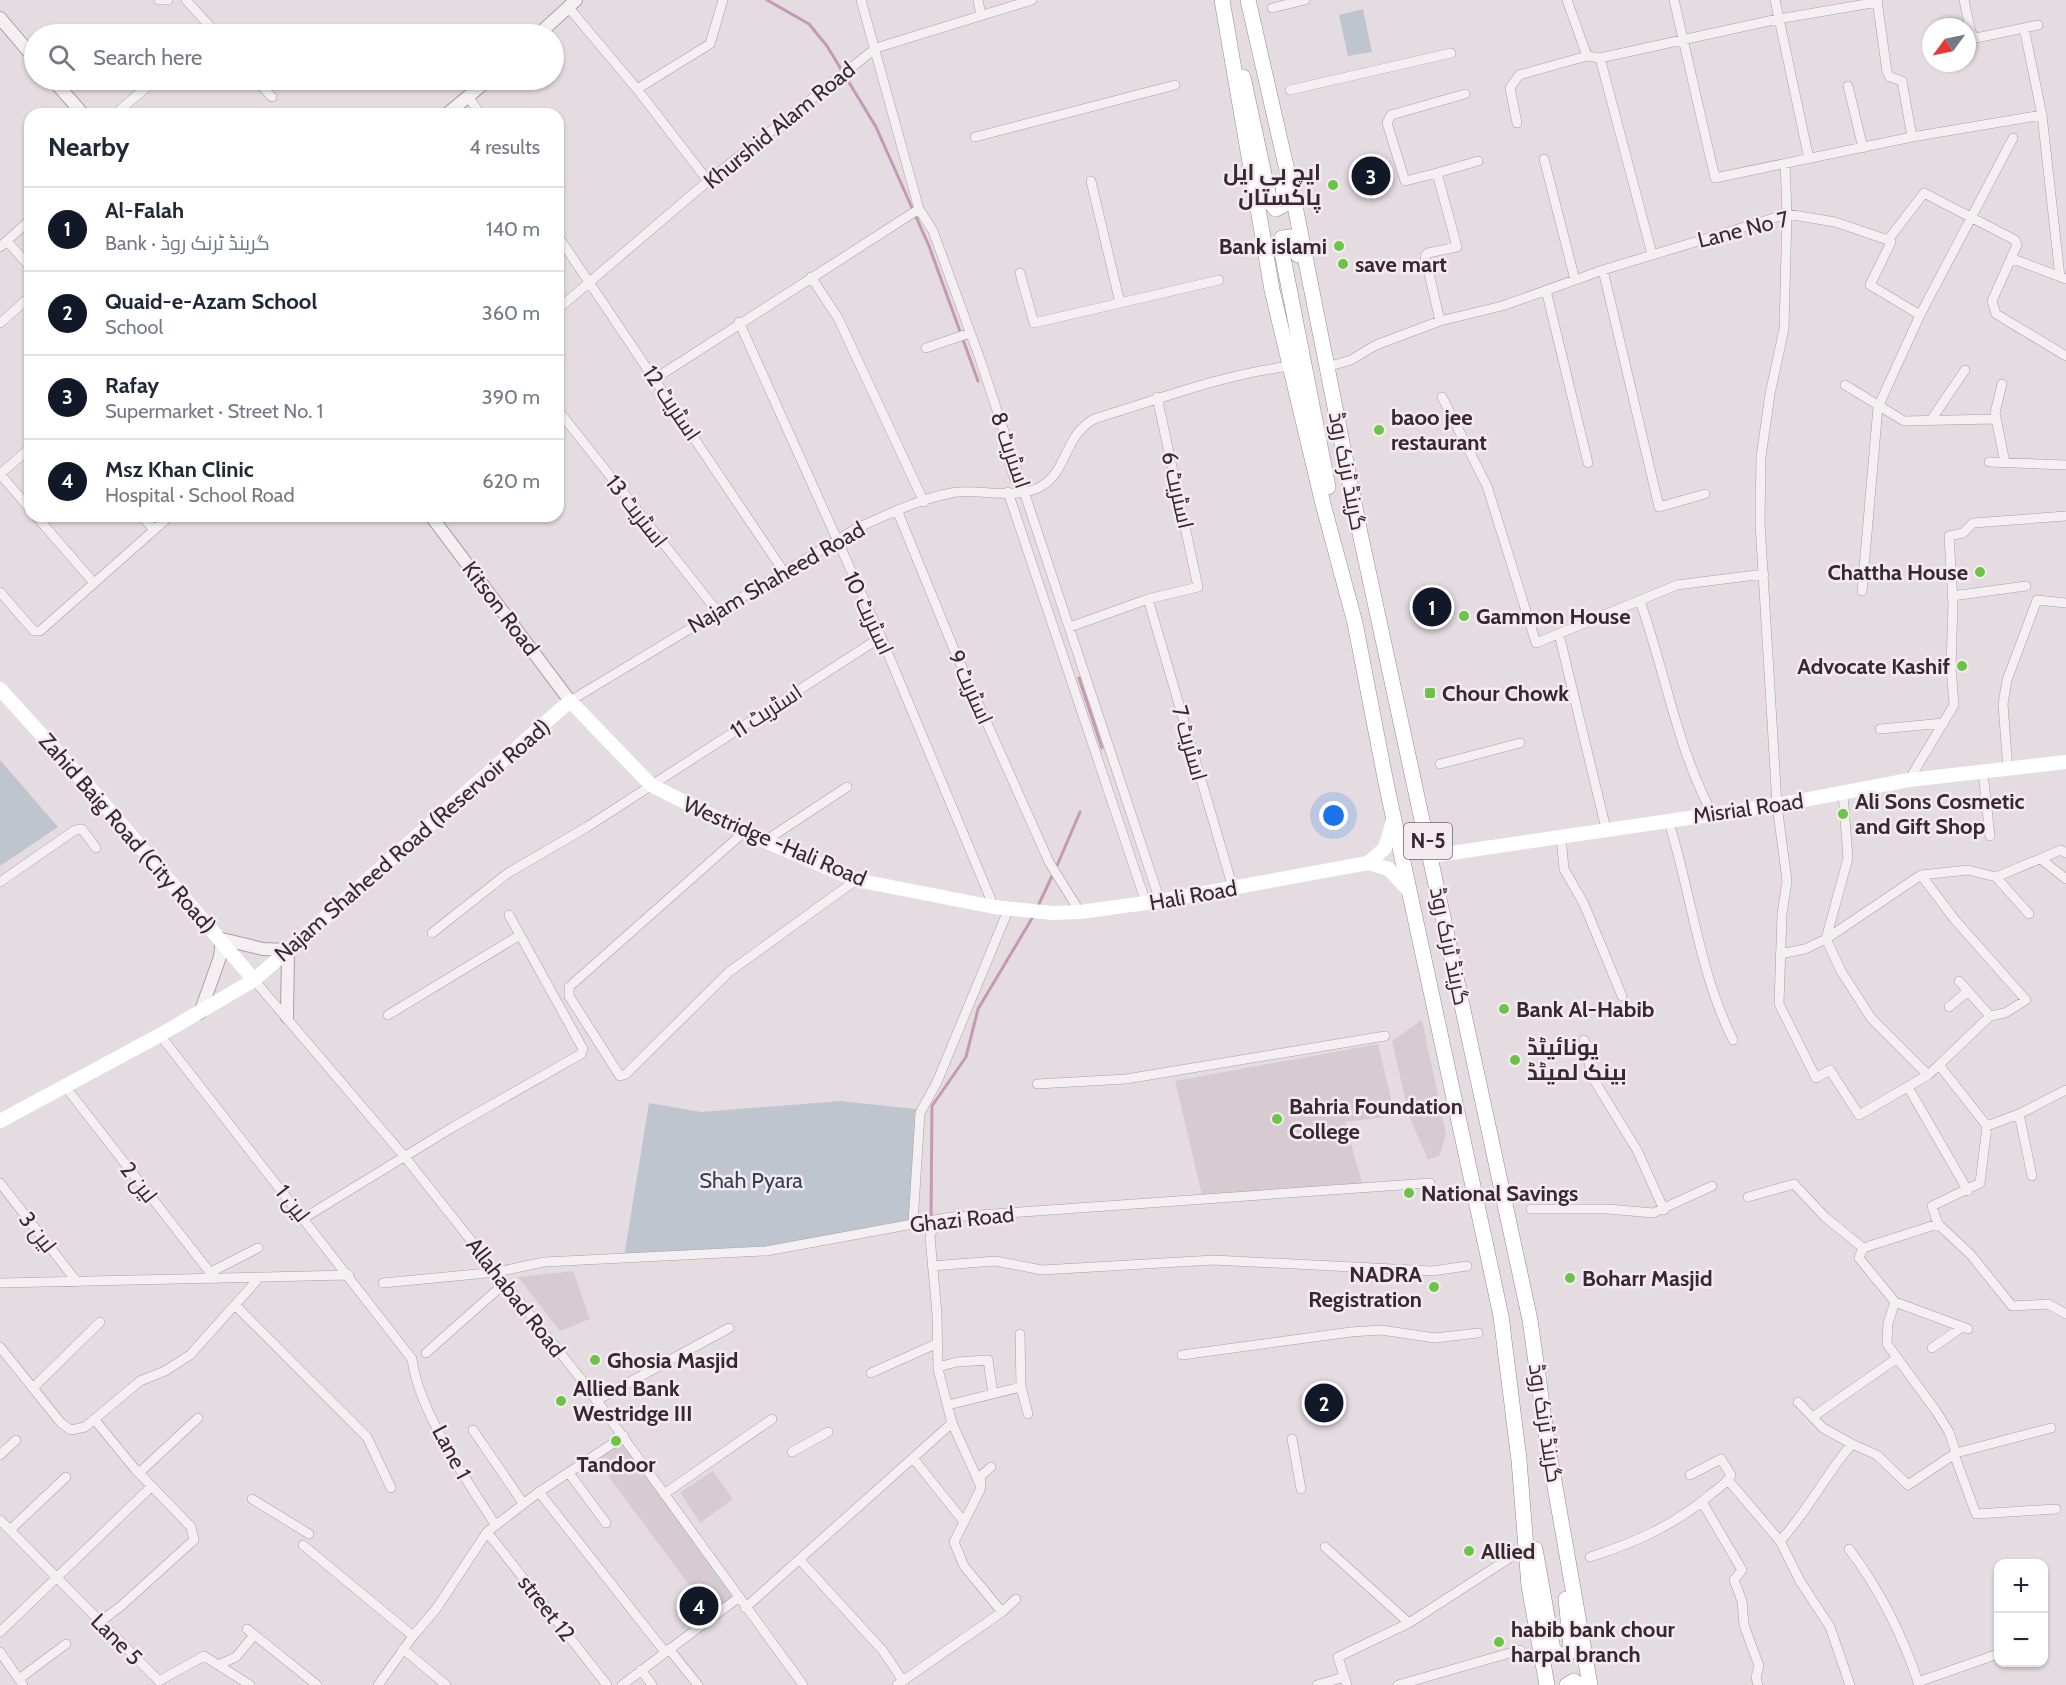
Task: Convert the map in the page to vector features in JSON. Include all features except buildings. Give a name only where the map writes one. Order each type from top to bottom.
[{"type":"highway","points":[[1222,0],[1247,88],[1270,202],[1279,209],[1285,202],[1262,60]]},
{"type":"highway","name":"گرینڈ ٹرنک روڈ","points":[[1222,0],[1272,290],[1323,504],[1342,572],[1501,1316],[1519,1460],[1529,1586],[1546,1685]]},
{"type":"highway","name":"گرینڈ ٹرنک روڈ","points":[[1248,0],[1294,201],[1362,544],[1530,1320],[1548,1447],[1590,1685]]},
{"type":"highway","points":[[1311,291],[1292,239],[1288,236],[1281,238],[1317,424],[1342,572]]},
{"type":"highway","points":[[1519,1460],[1553,1650],[1564,1655],[1569,1653],[1571,1647],[1548,1447]]},
{"type":"highway","points":[[1567,1685],[1574,1681],[1579,1685]]},
{"type":"main road","name":"Zahid Baig Road (City Road)","points":[[0,688],[222,939],[254,980]]},
{"type":"main road","name":"Westridge -Hali Road","points":[[570,700],[651,785],[744,832],[856,880],[1013,909]]},
{"type":"main road","name":"Najam Shaheed Road (Reservoir Road)","points":[[0,1121],[200,1013],[254,980],[570,700]]},
{"type":"main road","name":"Misrial Road","points":[[1431,856],[1668,819],[1777,805],[1909,780],[2066,762]]},
{"type":"main road","points":[[1368,863],[1380,854],[1389,841],[1394,816]]},
{"type":"main road","name":"Hali Road","points":[[1013,909],[1053,913],[1080,912],[1160,901],[1368,863]]},
{"type":"main road","points":[[1368,863],[1389,870],[1410,892]]},
{"type":"street","points":[[159,0],[168,0]]},
{"type":"street","points":[[186,0],[205,24]]},
{"type":"street","points":[[637,89],[710,44],[723,0]]},
{"type":"street","name":"اسٹریٹ 8","points":[[861,0],[876,48],[914,211],[933,231],[1025,492],[1160,901]]},
{"type":"street","points":[[978,0],[981,15]]},
{"type":"street","name":"Khurshid Alam Road","points":[[564,304],[708,182],[876,48],[1032,0]]},
{"type":"street","points":[[1272,8],[1305,0]]},
{"type":"street","points":[[1567,0],[1587,56]]},
{"type":"street","points":[[1674,0],[1715,178],[1912,137],[2042,115]]},
{"type":"street","points":[[1775,0],[1809,159]]},
{"type":"street","points":[[1964,0],[1971,33],[1976,38],[2038,25]]},
{"type":"street","points":[[1517,123],[1510,88],[1513,79],[1523,73],[1587,56],[1600,58],[1779,19],[1878,1],[1887,72],[1890,77],[1899,78],[1902,81],[1912,137]]},
{"type":"street","points":[[550,24],[572,4],[708,182]]},
{"type":"street","points":[[0,18],[24,46]]},
{"type":"street","points":[[2013,259],[2063,278],[2042,115],[2024,28]]},
{"type":"street","points":[[1290,90],[1451,52]]},
{"type":"street","points":[[1600,58],[1652,254]]},
{"type":"street","points":[[975,137],[1175,85]]},
{"type":"street","points":[[1848,86],[1863,148]]},
{"type":"street","points":[[62,90],[77,108]]},
{"type":"street","points":[[122,108],[143,90]]},
{"type":"street","points":[[265,90],[272,97]]},
{"type":"street","points":[[454,108],[476,90]]},
{"type":"street","points":[[1465,94],[1391,115],[1388,120],[1405,181],[1478,161]]},
{"type":"street","points":[[468,96],[476,108]]},
{"type":"street","points":[[1862,591],[1878,407],[1920,315],[2013,138]]},
{"type":"street","points":[[1544,159],[1575,280]]},
{"type":"street","points":[[1785,163],[1787,214],[1784,328],[1770,393],[1761,457],[1764,574],[1777,805],[1787,881],[1779,954],[1779,1004],[1816,1078],[1830,1070],[1859,1115],[1928,1075],[1990,1016],[2004,1013],[2026,1000],[1955,920],[1921,875]]},
{"type":"street","points":[[1437,172],[1457,247],[1428,253],[1425,256],[1440,321]]},
{"type":"street","points":[[1091,181],[1120,303]]},
{"type":"street","points":[[1920,315],[1870,285],[1891,242],[1888,240],[1924,193],[2015,240],[2017,245],[2013,259],[1991,303],[1994,312],[2066,356]]},
{"type":"street","points":[[656,378],[739,322],[914,211]]},
{"type":"street","name":"Lane No 7","points":[[1327,367],[1351,360],[1376,345],[1440,321],[1502,306],[1652,254],[1787,214],[1835,222],[1888,240]]},
{"type":"street","points":[[24,226],[4,244],[24,262]]},
{"type":"street","name":"اسٹریٹ 12","points":[[564,245],[656,378],[784,572]]},
{"type":"street","points":[[1603,270],[1659,507],[1705,494]]},
{"type":"street","points":[[1020,273],[1034,323],[1219,280]]},
{"type":"street","points":[[811,277],[838,318],[924,502]]},
{"type":"street","points":[[1546,290],[1588,463]]},
{"type":"street","points":[[0,323],[24,302]]},
{"type":"street","name":"اسٹریٹ 10","points":[[739,322],[881,637],[994,907]]},
{"type":"street","points":[[926,348],[968,333]]},
{"type":"street","points":[[1025,492],[1051,479],[1069,444],[1083,424],[1157,397],[1239,374],[1290,366]]},
{"type":"street","points":[[1931,420],[1965,370]]},
{"type":"street","points":[[2002,384],[1995,419],[2005,463]]},
{"type":"street","points":[[1845,385],[1904,421],[1995,419]]},
{"type":"street","name":"اسٹریٹ 6","points":[[1148,598],[1191,591],[1199,584],[1157,397]]},
{"type":"street","points":[[1442,398],[1486,486],[1536,643],[1677,585],[1764,574]]},
{"type":"street","name":"اسٹریٹ 13","points":[[564,418],[717,611]]},
{"type":"street","points":[[24,453],[0,474],[24,502]]},
{"type":"street","points":[[1989,462],[2066,465]]},
{"type":"street","points":[[1008,492],[1146,903]]},
{"type":"street","name":"Najam Shaheed Road","points":[[570,700],[857,528],[897,510],[952,493],[1025,492]]},
{"type":"street","name":"اسٹریٹ 9","points":[[897,510],[953,647],[1049,862],[1080,912]]},
{"type":"street","points":[[1909,780],[1954,705],[1951,667],[1953,596],[1949,536],[1963,532],[1973,523],[2066,516]]},
{"type":"street","points":[[41,522],[94,583]]},
{"type":"street","points":[[147,522],[154,530]]},
{"type":"street","points":[[0,592],[37,632],[164,522]]},
{"type":"street","name":"Kitson Road","points":[[436,522],[570,700]]},
{"type":"street","points":[[1953,596],[2026,586]]},
{"type":"street","points":[[1070,627],[1148,598]]},
{"type":"street","name":"اسٹریٹ 7","points":[[1148,598],[1233,888]]},
{"type":"street","points":[[2008,770],[2003,704],[2013,662],[2037,600],[2066,603]]},
{"type":"street","points":[[1641,601],[1690,765],[1698,787],[1712,813]]},
{"type":"street","points":[[1559,634],[1606,829]]},
{"type":"street","name":"اسٹریٹ 11","points":[[432,933],[488,886],[651,785],[881,637]]},
{"type":"street","points":[[1880,729],[1944,723]]},
{"type":"street","points":[[1440,764],[1520,743]]},
{"type":"street","points":[[1983,773],[1990,836]]},
{"type":"street","points":[[765,841],[847,787]]},
{"type":"street","points":[[1843,794],[1848,858],[1826,939],[1841,971],[1871,1018],[1928,1075]]},
{"type":"street","points":[[1668,819],[1714,998],[1733,1040]]},
{"type":"street","points":[[0,882],[75,830],[82,829],[96,848]]},
{"type":"street","points":[[744,832],[569,987],[569,996],[620,1076],[626,1074],[729,972],[856,880]]},
{"type":"street","points":[[1562,836],[1564,869],[1584,904],[1622,996]]},
{"type":"street","points":[[1996,877],[2061,850],[2066,853]]},
{"type":"street","points":[[2041,859],[2066,879]]},
{"type":"street","points":[[1779,954],[1804,949],[1826,939],[1921,875],[1968,870],[1996,877],[2029,914]]},
{"type":"street","points":[[913,1223],[920,1113],[937,1082],[1013,909]]},
{"type":"street","points":[[304,1218],[404,1156],[581,1054],[583,1049],[509,915]]},
{"type":"street","points":[[388,1016],[520,935]]},
{"type":"street","points":[[200,1013],[220,957],[222,939],[263,950],[288,950],[286,1017]]},
{"type":"street","name":"Allahabad Road","points":[[254,980],[404,1156],[597,1400],[745,1608],[803,1685]]},
{"type":"street","points":[[1959,981],[1990,1016]]},
{"type":"street","points":[[1949,1007],[1968,991]]},
{"type":"street","name":"لین 1","points":[[160,1035],[349,1275],[412,1359],[414,1377]]},
{"type":"street","points":[[1037,1084],[1126,1079],[1385,1036]]},
{"type":"street","points":[[1584,1040],[1592,1077],[1637,1150],[1664,1210]]},
{"type":"street","points":[[1939,1065],[1987,1126],[1980,1183],[1968,1191],[1932,1206],[1938,1224],[1971,1255],[2012,1306],[2048,1304],[2066,1314]]},
{"type":"street","name":"لین 2","points":[[64,1085],[212,1276]]},
{"type":"street","points":[[1908,1087],[1968,1191]]},
{"type":"street","points":[[1987,1126],[2019,1114],[2066,1090]]},
{"type":"street","points":[[2019,1114],[2032,1176]]},
{"type":"street","name":"لین 3","points":[[0,1183],[77,1282]]},
{"type":"street","name":"Ghazi Road","points":[[383,1283],[497,1272],[544,1262],[766,1251],[932,1220],[1430,1183]]},
{"type":"street","points":[[1748,1197],[1794,1184],[1825,1217],[1863,1248]]},
{"type":"street","points":[[1532,1209],[1608,1209],[1645,1214],[1664,1210],[1712,1186]]},
{"type":"street","points":[[932,1220],[930,1237],[938,1367],[952,1423],[981,1487]]},
{"type":"street","points":[[1863,1248],[1938,1224]]},
{"type":"street","points":[[212,1276],[258,1248]]},
{"type":"street","points":[[1863,1248],[1859,1258],[1895,1302],[1965,1328],[1932,1348]]},
{"type":"street","points":[[932,1266],[994,1262],[1042,1270],[1214,1260],[1432,1271],[1467,1266]]},
{"type":"street","points":[[0,1283],[212,1276],[259,1278],[349,1275]]},
{"type":"street","points":[[0,1347],[70,1430],[85,1426],[140,1381],[165,1371],[190,1355],[259,1278]]},
{"type":"street","points":[[426,1353],[505,1283]]},
{"type":"street","points":[[1895,1302],[1888,1323],[1887,1344],[1949,1432],[1976,1514],[2056,1509]]},
{"type":"street","points":[[236,1306],[367,1437],[391,1488]]},
{"type":"street","points":[[33,1388],[74,1351],[100,1322]]},
{"type":"street","points":[[597,1400],[729,1328]]},
{"type":"street","points":[[1182,1355],[1351,1332],[1381,1330],[1435,1338],[1478,1333]]},
{"type":"street","points":[[1020,1334],[1021,1387],[1028,1414]]},
{"type":"street","points":[[871,1373],[938,1343]]},
{"type":"street","points":[[1814,1416],[1896,1359]]},
{"type":"street","points":[[938,1367],[957,1362],[988,1360],[993,1394]]},
{"type":"street","name":"Lane 1","points":[[414,1377],[463,1475],[495,1524]]},
{"type":"street","points":[[948,1405],[1021,1387]]},
{"type":"street","points":[[1798,1402],[1824,1428],[1877,1455],[1908,1485],[1955,1454],[2051,1428]]},
{"type":"street","points":[[139,1473],[198,1418]]},
{"type":"street","points":[[94,1419],[139,1473],[190,1527],[194,1540],[100,1622]]},
{"type":"street","points":[[664,1494],[772,1419]]},
{"type":"street","points":[[745,1608],[863,1500],[952,1423]]},
{"type":"street","points":[[473,1430],[524,1503]]},
{"type":"street","points":[[792,1452],[828,1432]]},
{"type":"street","points":[[378,1685],[412,1636],[436,1609],[487,1532],[539,1492],[624,1436]]},
{"type":"street","points":[[1292,1439],[1301,1489]]},
{"type":"street","points":[[0,1455],[16,1440]]},
{"type":"street","points":[[1780,1541],[1799,1521],[1814,1494],[1852,1444]]},
{"type":"street","points":[[913,1458],[964,1522]]},
{"type":"street","points":[[1590,1557],[1643,1538],[1702,1502],[1731,1475],[1721,1459],[1690,1475]]},
{"type":"street","points":[[991,1467],[981,1476],[981,1487],[954,1542],[964,1566],[1002,1612]]},
{"type":"street","points":[[569,1473],[606,1523]]},
{"type":"street","points":[[9,1530],[66,1476]]},
{"type":"street","points":[[1728,1480],[1780,1541],[1800,1581],[1830,1627],[1850,1685]]},
{"type":"street","points":[[0,1632],[152,1486]]},
{"type":"street","points":[[539,1492],[698,1685]]},
{"type":"street","points":[[252,1499],[309,1534]]},
{"type":"street","points":[[1702,1502],[1742,1570],[1734,1580],[1742,1601],[1741,1617],[1759,1666],[1756,1677],[1758,1685]]},
{"type":"street","name":"Lane 5","points":[[0,1520],[159,1681],[204,1656],[220,1664]]},
{"type":"street","name":"street 12","points":[[487,1532],[607,1685]]},
{"type":"street","points":[[303,1545],[412,1636]]},
{"type":"street","points":[[1325,1547],[1409,1623]]},
{"type":"street","points":[[1849,1549],[1873,1580],[1919,1684],[1994,1656]]},
{"type":"street","points":[[1317,1685],[1346,1681],[1338,1657],[1409,1623],[1511,1557]]},
{"type":"street","points":[[800,1560],[883,1652],[900,1683],[1002,1612],[1016,1599]]},
{"type":"street","points":[[622,1685],[738,1598]]},
{"type":"street","points":[[220,1664],[236,1657],[251,1632],[317,1685]]},
{"type":"street","points":[[0,1652],[22,1683],[66,1644]]},
{"type":"street","points":[[404,1649],[446,1685]]},
{"type":"street","points":[[1398,1685],[1520,1650]]},
{"type":"street","points":[[220,1664],[250,1685]]},
{"type":"street","points":[[641,1670],[651,1685]]},
{"type":"shaded area","points":[[1422,1020],[1446,1134],[1440,1155],[1428,1160],[1409,1116],[1392,1041]]},
{"type":"shaded area","name":"Bahria Foundation College","points":[[1378,1044],[1395,1116],[1345,1122],[1363,1187],[1202,1195],[1175,1081]]},
{"type":"shaded area","points":[[573,1271],[590,1319],[560,1331],[518,1277]]},
{"type":"shaded area","points":[[624,1436],[738,1598],[714,1618],[596,1460]]},
{"type":"shaded area","points":[[713,1471],[733,1499],[700,1523],[680,1492]]},
{"type":"green space","points":[[1363,9],[1372,52],[1348,56],[1339,15]]},
{"type":"green space","points":[[0,760],[58,827],[0,866]]},
{"type":"green space","name":"Shah Pyara","points":[[840,1101],[916,1109],[913,1223],[766,1251],[624,1257],[649,1103],[701,1112]]},
{"type":"waterway","points":[[767,0],[809,24],[827,46],[876,127],[929,246],[978,381]]},
{"type":"waterway","points":[[1001,449],[1012,482]]},
{"type":"waterway","points":[[1079,678],[1102,748]]},
{"type":"waterway","points":[[1056,868],[1080,812]]},
{"type":"waterway","points":[[1038,906],[1053,874]]},
{"type":"waterway","points":[[931,1219],[932,1106],[966,1057],[978,1009],[1034,915]]},
{"type":"place","name":"Rafay","points":[[1371,176]]},
{"type":"place","name":"ایچ بی ایل پاکستان","points":[[1333,185]]},
{"type":"place","name":"Bank islami","points":[[1339,246]]},
{"type":"place","name":"save mart","points":[[1343,264]]},
{"type":"place","name":"baoo jee restaurant","points":[[1379,430]]},
{"type":"place","name":"Chattha House","points":[[1980,572]]},
{"type":"place","name":"Al-Falah","points":[[1432,607]]},
{"type":"place","name":"Gammon House","points":[[1464,616]]},
{"type":"place","name":"Advocate Kashif","points":[[1962,666]]},
{"type":"place","name":"Chour Chowk","points":[[1430,693]]},
{"type":"place","name":"Ali Sons Cosmetic and Gift Shop","points":[[1843,814]]},
{"type":"place","name":"Bank Al-Habib","points":[[1504,1009]]},
{"type":"place","name":"یونائیٹڈ بینک لمیٹڈ","points":[[1515,1060]]},
{"type":"place","name":"Bahria Foundation College","points":[[1277,1119]]},
{"type":"place","name":"National Savings","points":[[1409,1193]]},
{"type":"place","name":"Boharr Masjid","points":[[1570,1278]]},
{"type":"place","name":"NADRA Registration","points":[[1434,1287]]},
{"type":"place","name":"Ghosia Masjid","points":[[595,1360]]},
{"type":"place","name":"Allied Bank Westridge III","points":[[561,1401]]},
{"type":"place","name":"Quaid-e-Azam School","points":[[1324,1403]]},
{"type":"place","name":"Tandoor","points":[[616,1441]]},
{"type":"place","name":"Allied","points":[[1469,1551]]},
{"type":"place","name":"Msz Khan Clinic","points":[[699,1606]]},
{"type":"place","name":"habib bank chour harpal branch","points":[[1499,1642]]}]
